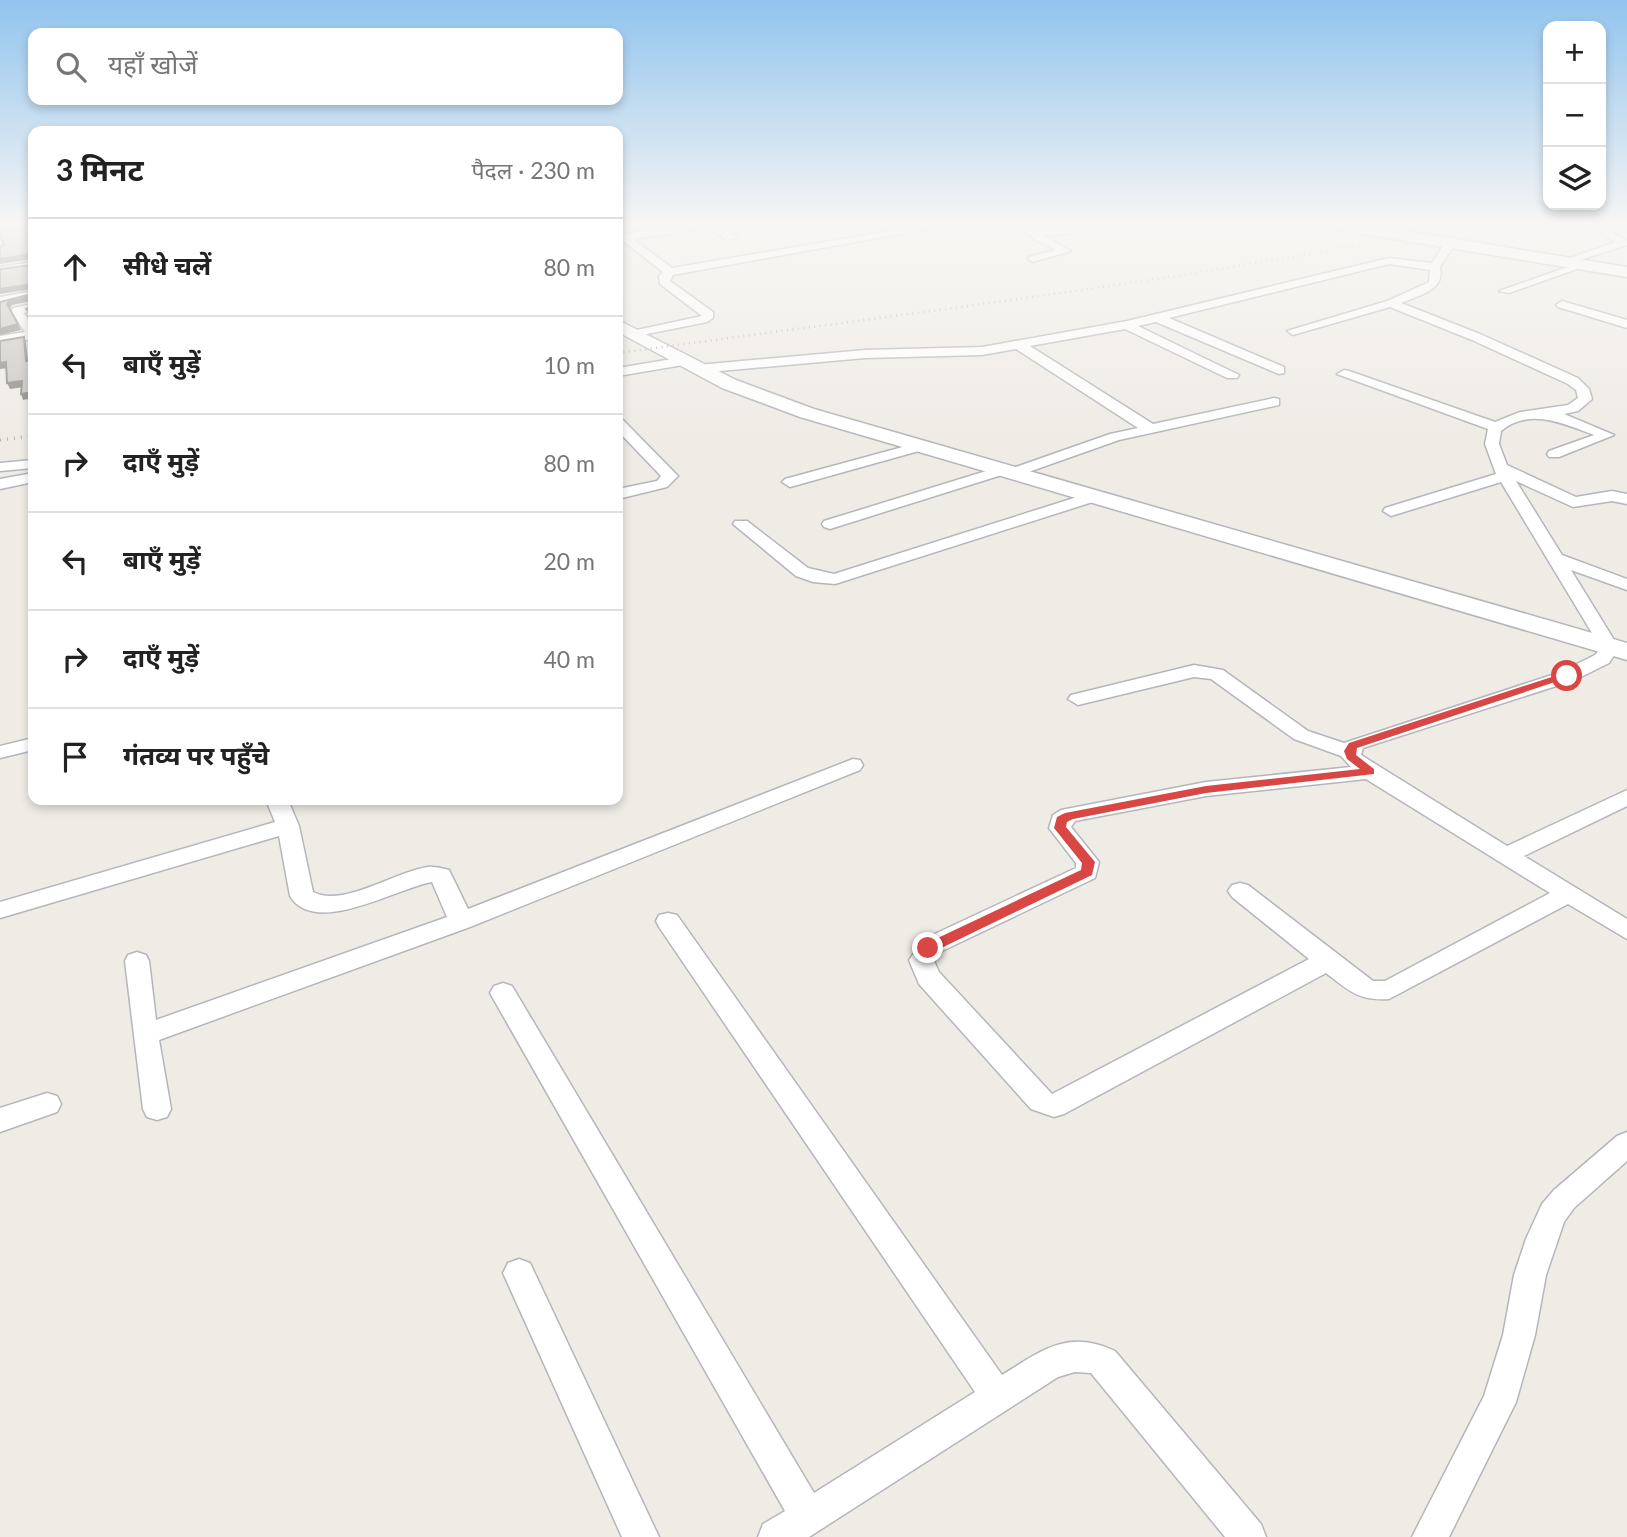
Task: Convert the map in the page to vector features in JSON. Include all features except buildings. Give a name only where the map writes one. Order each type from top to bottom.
[{"type":"main road","points":[[627,330],[663,347],[691,365],[753,394],[807,413],[1618,650]]},
{"type":"street","points":[[0,301],[28,296]]},
{"type":"street","points":[[627,330],[696,323],[707,318],[709,315],[683,296]]},
{"type":"street","points":[[623,372],[835,356],[982,351],[1127,326],[1248,296]]},
{"type":"street","points":[[1293,331],[1391,303],[1407,296]]},
{"type":"street","points":[[1350,751],[1356,744],[1485,705],[1567,676],[1618,650],[1556,559],[1503,472],[1494,448],[1496,428],[1512,417],[1567,410],[1581,404],[1585,399],[1582,389],[1573,382],[1476,337],[1391,303]]},
{"type":"street","points":[[1562,304],[1627,324]]},
{"type":"street","points":[[28,308],[17,311],[28,328]]},
{"type":"street","points":[[1158,318],[1279,370]]},
{"type":"street","points":[[1127,326],[1232,375]]},
{"type":"street","points":[[0,340],[28,336]]},
{"type":"street","points":[[1021,346],[1150,429]]},
{"type":"street","points":[[1344,374],[1496,428]]},
{"type":"street","points":[[830,524],[1115,437],[1274,402]]},
{"type":"street","points":[[1548,413],[1606,435],[1605,438],[1554,454]]},
{"type":"street","points":[[623,428],[670,475],[662,484],[623,493]]},
{"type":"street","points":[[790,482],[922,446]]},
{"type":"street","points":[[0,467],[28,464]]},
{"type":"street","points":[[1391,511],[1503,472],[1573,502],[1610,494],[1627,499]]},
{"type":"street","points":[[0,484],[28,479]]},
{"type":"street","points":[[740,524],[802,572],[813,578],[835,579],[1096,496]]},
{"type":"street","points":[[1556,559],[1627,584]]},
{"type":"street","points":[[1077,699],[1194,671],[1211,672],[1301,735],[1350,751],[1355,761],[1370,772],[1566,895],[1627,930]]},
{"type":"street","points":[[0,752],[28,745]]},
{"type":"street","points":[[145,1035],[461,921],[853,765]]},
{"type":"street","points":[[1327,961],[1054,1106],[1041,1101],[928,977],[921,960],[933,945],[1087,872],[1088,862],[1060,828],[1061,820],[1069,816],[1206,789],[1370,772]]},
{"type":"street","points":[[1506,856],[1627,797]]},
{"type":"street","points":[[279,805],[288,826],[302,896],[309,902],[334,905],[430,874],[441,876],[461,921]]},
{"type":"street","points":[[0,910],[288,826]]},
{"type":"street","points":[[1240,891],[1327,961],[1370,991],[1390,990],[1566,895]]},
{"type":"street","points":[[668,921],[997,1396]]},
{"type":"street","points":[[137,961],[157,1109]]},
{"type":"street","points":[[503,993],[808,1517]]},
{"type":"street","points":[[0,1120],[47,1104]]},
{"type":"street","points":[[1430,1537],[1499,1402],[1537,1251],[1553,1213],[1564,1199],[1627,1144]]},
{"type":"street","points":[[519,1273],[641,1537]]},
{"type":"street","points":[[776,1537],[997,1396],[1046,1366],[1074,1354],[1091,1355],[1103,1362],[1248,1537]]},
{"type":"railway","points":[[623,352],[1038,296]]},
{"type":"railway","points":[[0,440],[28,437]]},
{"type":"route","points":[[928,948],[1087,872],[1088,862],[1060,828],[1061,820],[1069,816],[1134,801],[1206,789],[1370,772],[1351,757],[1351,748],[1356,744],[1485,705],[1567,676]]}]
